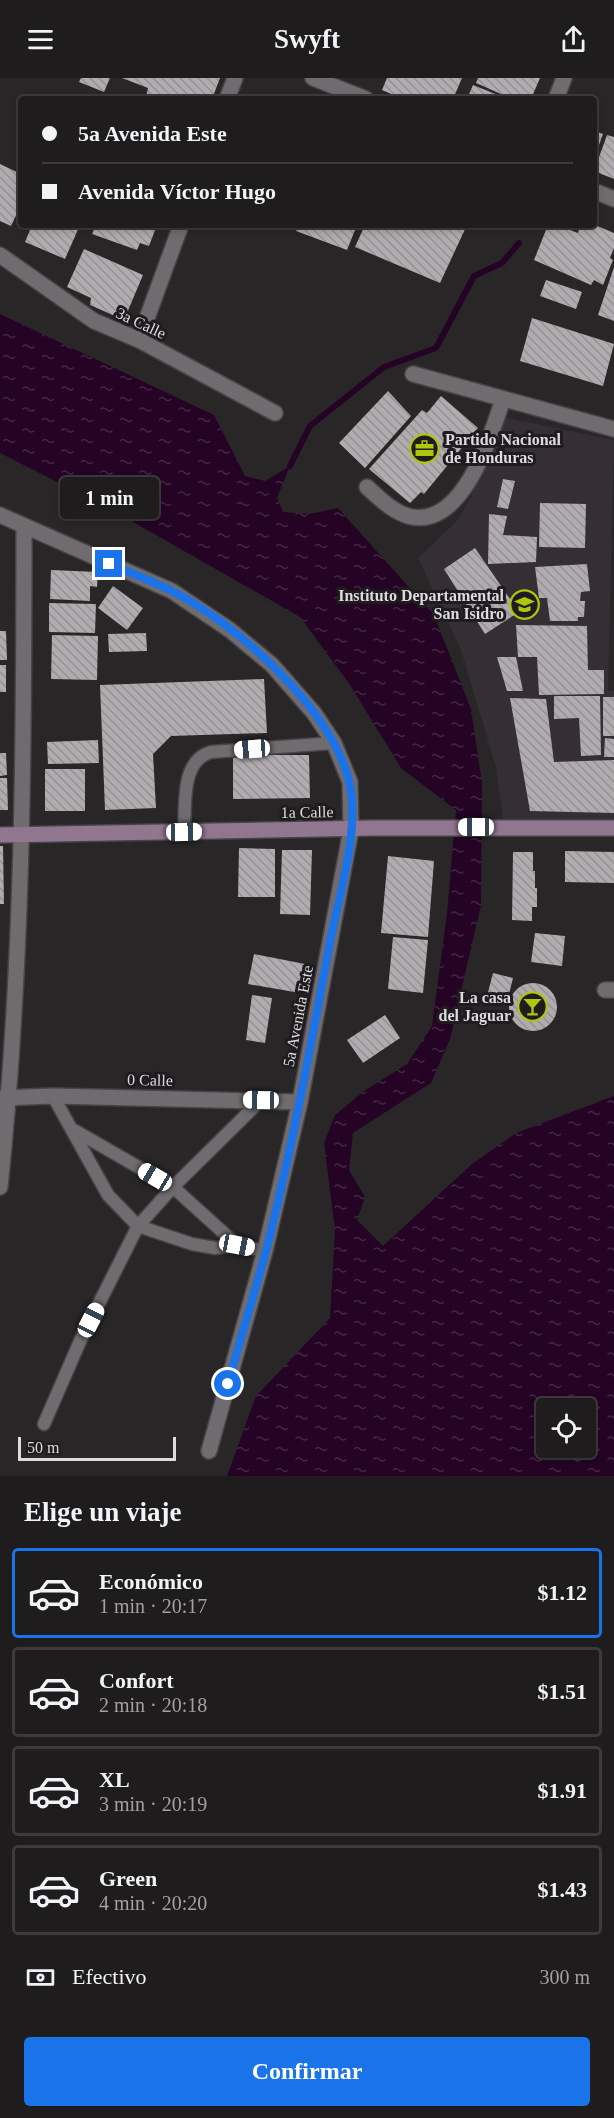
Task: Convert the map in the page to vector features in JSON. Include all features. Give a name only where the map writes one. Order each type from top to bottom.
[{"type":"street","points":[[228,96],[235,78]]},
{"type":"street","points":[[313,78],[358,96]]},
{"type":"street","points":[[557,96],[564,78]]},
{"type":"street","points":[[597,192],[614,199]]},
{"type":"street","points":[[139,340],[180,228]]},
{"type":"street","name":"3a Calle","points":[[0,255],[94,321],[139,340],[274,413]]},
{"type":"street","points":[[413,374],[614,429]]},
{"type":"street","points":[[367,487],[389,507],[408,516],[428,517],[443,511],[459,496],[474,472],[503,399]]},
{"type":"street","name":"5a Avenida Este","points":[[0,515],[24,528],[172,591],[230,630],[272,665],[314,713],[334,742],[350,782],[351,830],[300,1102],[266,1251],[208,1451]]},
{"type":"street","points":[[0,1187],[23,835],[24,528]]},
{"type":"street","name":"1a Calle","points":[[0,835],[500,827],[614,828]]},
{"type":"street","name":"0 Calle","points":[[5,1098],[53,1096],[300,1102]]},
{"type":"lane","points":[[184,832],[187,782],[191,766],[200,755],[334,742]]},
{"type":"lane","points":[[53,1096],[108,1195],[138,1226],[192,1244],[215,1248],[237,1245],[266,1251]]},
{"type":"lane","points":[[44,1424],[81,1339],[138,1226],[173,1187],[261,1100]]},
{"type":"lane","points":[[69,1126],[173,1187],[237,1245]]},
{"type":"shaded area","name":"Instituto Departamental San Isidro","points":[[503,417],[614,440],[608,691],[614,691],[614,821],[503,819],[496,767],[461,650],[418,558],[456,522],[470,499]]},
{"type":"water","points":[[0,314],[214,415],[245,476],[265,481],[290,466],[277,498],[283,512],[310,514],[338,508],[434,615],[471,709],[482,783],[481,905],[450,1039],[431,1083],[353,1133],[349,1170],[365,1197],[357,1220],[383,1246],[472,1164],[516,1133],[614,1096],[614,1476],[227,1476],[256,1396],[330,1318],[335,1230],[324,1143],[335,1115],[364,1091],[407,1064],[432,1026],[447,913],[456,810],[401,768],[350,685],[300,617],[114,511],[0,453]]},
{"type":"building","points":[[81,78],[110,78],[104,92],[79,82]]},
{"type":"building","points":[[122,78],[220,78],[213,96],[146,96],[148,88]]},
{"type":"building","points":[[387,78],[462,78],[454,96],[396,96],[382,90]]},
{"type":"building","points":[[478,78],[540,78],[532,96],[505,96],[476,83]]},
{"type":"building","points":[[473,85],[500,96],[468,96]]},
{"type":"building","points":[[597,132],[603,134],[597,151]]},
{"type":"building","points":[[607,135],[614,137],[614,179],[597,172],[597,163]]},
{"type":"building","points":[[0,164],[18,173],[18,211],[11,226],[0,221]]},
{"type":"building","points":[[597,226],[614,233],[614,248],[610,258],[613,260],[603,285],[594,280],[591,285],[534,260],[547,228],[565,228],[578,233],[579,228],[597,228]]},
{"type":"building","points":[[31,228],[79,228],[65,259],[25,242]]},
{"type":"building","points":[[95,228],[156,228],[149,246],[140,243],[137,250],[92,234]]},
{"type":"building","points":[[297,228],[356,228],[347,250],[296,231]]},
{"type":"building","points":[[364,228],[466,228],[440,283],[355,247]]},
{"type":"building","points":[[84,249],[143,275],[124,320],[90,305],[91,298],[67,287]]},
{"type":"building","points":[[614,267],[614,321],[598,315]]},
{"type":"building","points":[[546,280],[582,292],[576,309],[540,296]]},
{"type":"building","points":[[532,318],[614,344],[603,386],[520,361]]},
{"type":"building","points":[[388,391],[411,416],[365,468],[339,443]]},
{"type":"building","name":"Partido Nacional de Honduras","points":[[441,396],[478,428],[424,494],[421,492],[410,503],[369,469],[422,410],[427,413]]},
{"type":"building","points":[[503,479],[515,481],[508,509],[497,507]]},
{"type":"building","points":[[540,503],[586,504],[585,548],[539,547]]},
{"type":"building","points":[[489,514],[507,516],[503,535],[537,537],[536,562],[488,564]]},
{"type":"building","points":[[475,548],[519,612],[485,634],[444,569]]},
{"type":"building","points":[[587,564],[590,591],[581,592],[580,601],[585,601],[584,617],[578,617],[578,621],[550,621],[547,598],[539,598],[535,567]]},
{"type":"building","points":[[51,570],[98,572],[97,587],[90,586],[90,601],[50,599]]},
{"type":"building","points":[[113,586],[143,608],[127,630],[98,608]]},
{"type":"building","points":[[49,603],[96,604],[95,633],[49,632]]},
{"type":"building","points":[[516,625],[587,626],[588,670],[604,670],[604,694],[539,695],[537,657],[518,657]]},
{"type":"building","points":[[0,631],[6,631],[7,660],[0,660]]},
{"type":"building","points":[[146,633],[147,651],[109,652],[108,634]]},
{"type":"building","points":[[52,635],[98,636],[97,680],[51,679]]},
{"type":"building","points":[[497,657],[516,657],[523,691],[507,691]]},
{"type":"building","points":[[0,665],[6,665],[6,692],[0,692]]},
{"type":"building","points":[[264,679],[267,733],[171,736],[153,754],[156,808],[105,810],[100,685]]},
{"type":"building","points":[[554,696],[600,696],[601,755],[581,756],[579,718],[554,719]]},
{"type":"building","points":[[603,697],[614,697],[614,736],[603,736]]},
{"type":"building","points":[[510,698],[546,699],[554,762],[614,760],[614,813],[530,811]]},
{"type":"building","points":[[605,738],[614,739],[614,757],[604,757]]},
{"type":"building","points":[[98,740],[99,763],[48,764],[47,742]]},
{"type":"building","points":[[0,753],[6,753],[7,775],[0,776]]},
{"type":"building","points":[[233,755],[309,755],[310,798],[233,799]]},
{"type":"building","points":[[45,769],[85,769],[85,811],[45,811]]},
{"type":"building","points":[[0,778],[7,778],[8,810],[0,810]]},
{"type":"building","points":[[0,846],[3,846],[4,904],[0,904]]},
{"type":"building","points":[[239,848],[275,849],[275,897],[238,897]]},
{"type":"building","points":[[282,850],[312,850],[310,915],[280,914]]},
{"type":"building","points":[[565,851],[614,852],[614,883],[565,882]]},
{"type":"building","points":[[513,852],[533,852],[537,907],[532,907],[532,921],[512,920]]},
{"type":"building","points":[[388,856],[434,861],[428,937],[381,933]]},
{"type":"building","points":[[535,933],[565,936],[562,966],[531,962]]},
{"type":"building","points":[[393,937],[428,940],[423,993],[388,989]]},
{"type":"building","points":[[254,954],[305,964],[300,993],[248,984]]},
{"type":"building","points":[[493,973],[513,978],[506,1006],[486,1000]]},
{"type":"building","points":[[528,983],[538,983],[550,990],[557,1002],[557,1012],[550,1024],[538,1031],[528,1031],[513,1020],[509,1012],[509,1002],[520,987]]},
{"type":"building","points":[[252,995],[272,998],[265,1043],[246,1040]]},
{"type":"building","points":[[385,1015],[400,1038],[363,1063],[347,1040]]},
{"type":"waterway","points":[[290,466],[310,426],[384,367],[436,348],[474,276],[502,263],[519,243]]},
{"type":"place","name":"Partido Nacional de Honduras","points":[[424,448]]},
{"type":"place","name":"Instituto Departamental San Isidro","points":[[525,604]]},
{"type":"place","name":"La casa del Jaguar","points":[[532,1006]]},
{"type":"route","points":[[109,564],[172,591],[230,630],[272,665],[314,713],[334,742],[350,782],[351,830],[300,1102],[266,1251],[228,1384]]}]
